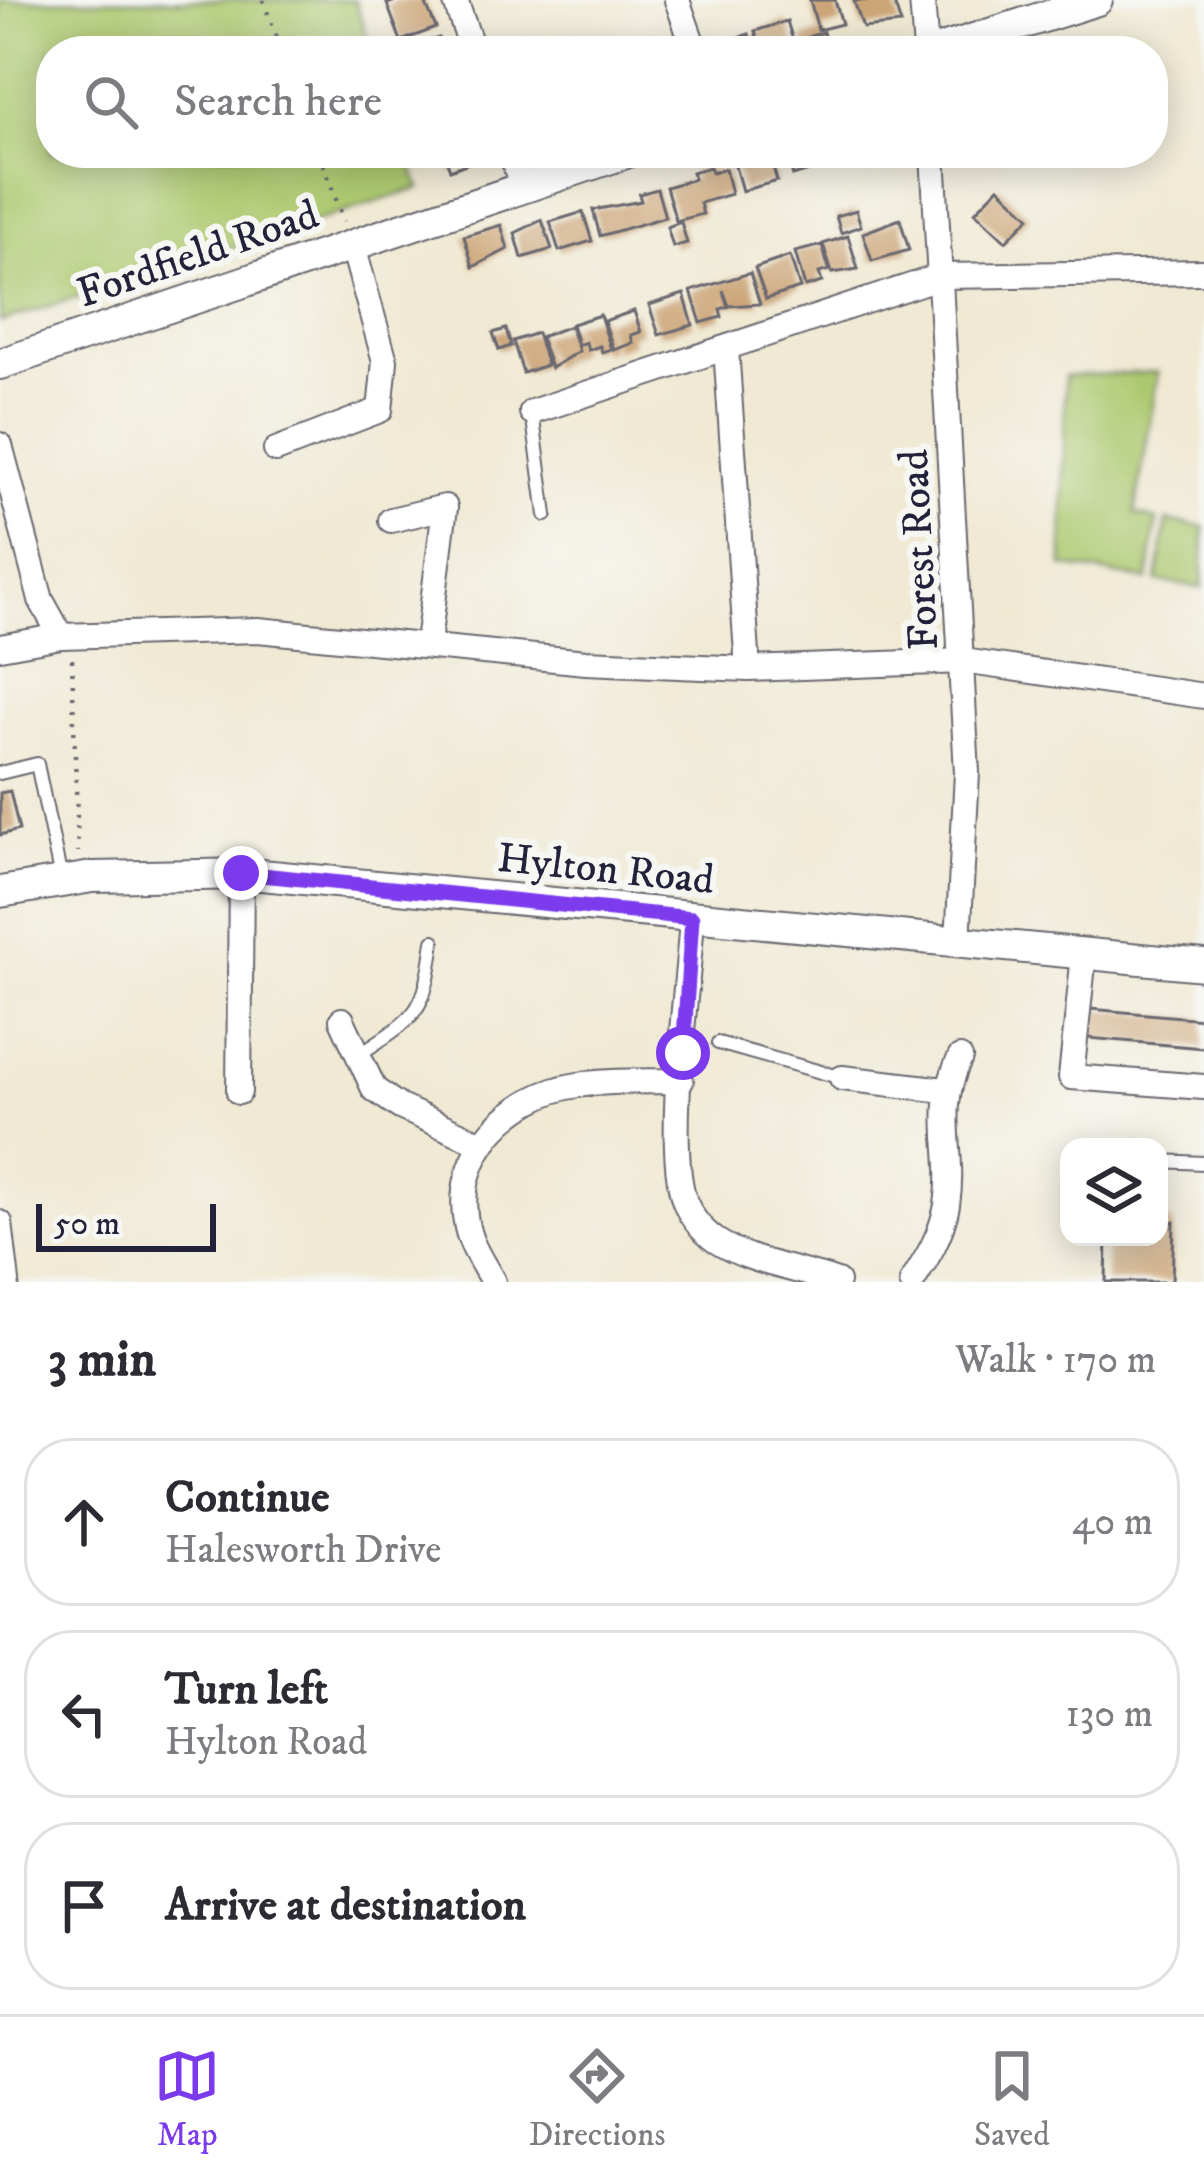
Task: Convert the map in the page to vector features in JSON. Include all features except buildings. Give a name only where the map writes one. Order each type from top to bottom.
[{"type":"street","points":[[455,0],[468,36]]},
{"type":"street","points":[[676,0],[689,36]]},
{"type":"street","points":[[922,0],[925,36]]},
{"type":"street","points":[[983,36],[1096,0]]},
{"type":"street","points":[[517,168],[524,188]]},
{"type":"street","name":"Fordfield Road","points":[[0,364],[582,168]]},
{"type":"street","name":"Forest Road","points":[[934,168],[967,773],[958,942]]},
{"type":"street","points":[[276,450],[380,410],[385,361],[352,243]]},
{"type":"street","points":[[532,412],[941,276],[1204,272]]},
{"type":"street","points":[[726,348],[748,669]]},
{"type":"street","points":[[0,445],[40,600],[66,636]]},
{"type":"street","points":[[391,520],[445,507],[428,643]]},
{"type":"street","points":[[0,647],[66,636],[258,630],[586,662],[748,669],[963,662],[1204,696]]},
{"type":"street","points":[[239,1092],[241,873]]},
{"type":"street","name":"Hylton Road","points":[[0,892],[70,880],[241,873],[1204,965]]},
{"type":"street","points":[[692,918],[679,1168],[694,1220],[740,1253],[837,1282]]},
{"type":"street","points":[[1084,955],[1071,1077],[1204,1087]]},
{"type":"street","points":[[342,1020],[374,1089],[400,1107],[480,1143]]},
{"type":"street","points":[[912,1282],[936,1244],[947,1204],[945,1090],[961,1058]]},
{"type":"street","points":[[842,1078],[945,1090]]},
{"type":"street","points":[[493,1282],[464,1216],[468,1173],[480,1143],[509,1114],[575,1085],[681,1081]]},
{"type":"street","points":[[0,1223],[7,1282]]},
{"type":"lane","points":[[532,412],[546,515]]},
{"type":"lane","points":[[0,773],[37,764],[70,880]]},
{"type":"lane","points":[[361,1053],[414,1018],[427,991],[434,941]]},
{"type":"lane","points":[[718,1042],[842,1078]]},
{"type":"lane","points":[[1168,1161],[1204,1163]]},
{"type":"path","points":[[263,0],[276,36]]},
{"type":"path","points":[[324,168],[352,243]]},
{"type":"path","points":[[66,636],[70,880]]},
{"type":"green space","points":[[0,0],[355,0],[367,36],[36,36],[36,168],[413,168],[420,188],[0,322]]},
{"type":"green space","points":[[1158,372],[1135,514],[1157,520],[1148,580],[1063,566],[1065,376]]},
{"type":"green space","points":[[1167,521],[1204,527],[1202,588],[1157,581]]},
{"type":"route","points":[[241,873],[692,918],[683,1053]]}]
